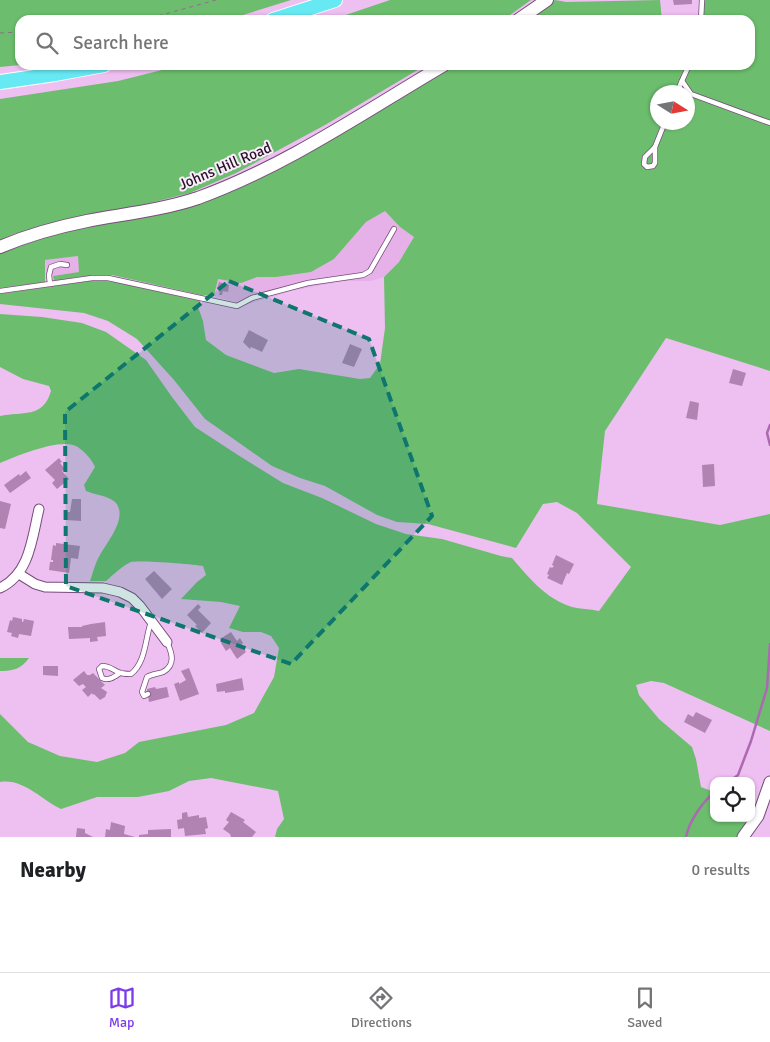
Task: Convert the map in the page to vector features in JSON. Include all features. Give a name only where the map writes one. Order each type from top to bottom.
[{"type":"main road","points":[[288,15],[335,0]]},
{"type":"main road","points":[[525,15],[547,0]]},
{"type":"main road","points":[[0,82],[77,70]]},
{"type":"main road","name":"Johns Hill Road","points":[[0,247],[57,228],[170,206],[224,187],[259,172],[326,136],[436,70]]},
{"type":"street","points":[[0,588],[19,574],[28,557],[39,509]]},
{"type":"street","points":[[19,574],[45,588],[103,588],[120,592],[132,598],[140,606],[167,642]]},
{"type":"street","points":[[743,837],[758,816],[770,782]]},
{"type":"lane","points":[[701,15],[702,0]]},
{"type":"lane","points":[[680,85],[687,70]]},
{"type":"lane","points":[[682,81],[691,94],[770,123]]},
{"type":"lane","points":[[655,147],[662,130]]},
{"type":"lane","points":[[0,291],[92,278],[108,278],[237,306],[252,298],[308,283],[363,275],[370,271],[394,229]]},
{"type":"lane","points":[[50,284],[48,275],[51,267],[67,264]]},
{"type":"lane","points":[[120,673],[131,674],[136,670],[152,621]]},
{"type":"lane","points":[[148,694],[144,696],[142,692],[147,677],[164,672],[172,663],[171,651],[167,642]]},
{"type":"path","points":[[161,15],[216,0]]},
{"type":"path","points":[[0,33],[15,32]]},
{"type":"highlighted area","points":[[229,281],[369,339],[432,516],[291,664],[66,586],[65,412]]},
{"type":"shaded area","points":[[385,210],[400,227],[414,237],[399,262],[384,277],[371,281],[343,281],[291,291],[246,305],[214,296],[217,279],[241,283],[257,276],[276,277],[334,259],[366,222]]},
{"type":"shaded area","points":[[78,256],[80,272],[46,277],[45,260]]},
{"type":"green space","points":[[0,0],[291,0],[243,15],[15,15],[15,66],[0,67]]},
{"type":"green space","points":[[390,0],[531,0],[510,15],[346,15]]},
{"type":"green space","points":[[555,0],[566,2],[660,0],[662,15],[533,15]]},
{"type":"green space","points":[[700,0],[770,0],[770,371],[666,338],[605,431],[597,504],[720,525],[770,514],[770,731],[664,683],[651,681],[636,685],[639,695],[659,719],[692,747],[701,787],[710,790],[710,822],[747,822],[737,837],[275,837],[277,829],[284,819],[278,791],[211,778],[189,781],[169,791],[138,797],[97,797],[61,809],[24,786],[17,783],[0,782],[0,714],[28,742],[60,756],[97,762],[125,753],[139,742],[226,725],[254,713],[274,677],[279,648],[271,636],[261,632],[243,632],[229,628],[240,606],[221,602],[181,599],[206,575],[203,566],[166,562],[131,562],[106,581],[90,581],[98,558],[112,536],[118,522],[119,508],[115,502],[105,496],[86,491],[84,485],[95,467],[86,454],[73,445],[65,444],[46,447],[0,463],[0,416],[37,410],[43,406],[51,391],[49,386],[23,379],[0,367],[0,314],[42,317],[82,323],[106,332],[146,360],[195,427],[283,483],[322,498],[376,524],[406,534],[442,539],[512,558],[539,587],[562,603],[575,608],[599,611],[631,567],[577,513],[557,502],[543,504],[516,548],[428,524],[397,522],[377,515],[325,486],[272,466],[205,419],[174,380],[137,339],[108,321],[84,313],[0,304],[0,294],[96,280],[115,282],[200,301],[198,307],[203,321],[206,340],[226,355],[274,373],[299,369],[360,379],[370,378],[380,364],[385,328],[384,277],[399,262],[414,237],[400,227],[385,211],[366,222],[334,259],[311,272],[276,277],[257,277],[241,283],[218,279],[214,296],[201,295],[112,275],[77,277],[54,281],[53,276],[79,272],[78,256],[45,260],[45,282],[0,288],[0,253],[71,229],[158,215],[199,202],[369,117],[448,70],[755,70],[755,15],[700,15]]},
{"type":"green space","points":[[162,70],[418,70],[325,125],[236,173],[190,193],[126,209],[82,216],[14,234],[0,240],[0,99],[118,81]]},
{"type":"green space","points":[[0,658],[29,658],[16,669],[0,671]]},
{"type":"building","points":[[673,0],[692,0],[692,4],[674,5]]},
{"type":"building","points":[[219,282],[229,285],[228,292],[223,291],[222,295],[219,295],[220,290],[217,289]]},
{"type":"building","points":[[249,330],[268,340],[262,352],[251,347],[250,349],[243,342]]},
{"type":"building","points":[[350,344],[362,349],[354,367],[342,363]]},
{"type":"building","points":[[733,369],[746,373],[742,386],[729,383]]},
{"type":"building","points":[[690,401],[699,403],[697,420],[686,418]]},
{"type":"building","points":[[59,458],[62,462],[60,463],[65,469],[62,471],[69,479],[57,489],[52,483],[55,480],[45,470]]},
{"type":"building","points":[[714,464],[715,486],[703,487],[702,465]]},
{"type":"building","points":[[26,471],[31,478],[10,493],[4,485]]},
{"type":"building","points":[[72,499],[81,499],[81,521],[66,520],[67,512],[70,512]]},
{"type":"building","points":[[0,501],[11,504],[5,529],[0,528]]},
{"type":"building","points":[[56,543],[80,546],[78,559],[71,558],[69,573],[49,570],[50,562],[53,562],[51,560],[53,545],[56,546]]},
{"type":"building","points":[[556,555],[574,564],[569,574],[567,573],[562,585],[547,578],[550,567],[554,566],[552,565]]},
{"type":"building","points":[[154,571],[172,589],[162,599],[145,579]]},
{"type":"building","points":[[198,604],[201,607],[198,610],[211,623],[202,633],[187,615]]},
{"type":"building","points":[[13,617],[22,619],[22,622],[24,619],[34,621],[31,636],[19,634],[18,638],[11,636],[12,633],[7,632],[10,620],[12,621]]},
{"type":"building","points":[[105,622],[106,636],[97,637],[98,641],[90,642],[90,638],[69,639],[68,627],[82,627]]},
{"type":"building","points":[[231,632],[237,641],[240,638],[243,643],[241,645],[246,652],[237,659],[230,648],[226,651],[220,639]]},
{"type":"building","points":[[43,666],[58,666],[58,676],[43,675]]},
{"type":"building","points":[[189,668],[199,694],[180,701],[174,684],[179,682],[179,684],[186,680],[181,671]]},
{"type":"building","points":[[84,671],[87,675],[93,673],[105,685],[101,688],[107,692],[105,697],[100,700],[92,693],[88,697],[82,690],[86,687],[83,684],[79,686],[73,680]]},
{"type":"building","points":[[242,678],[244,690],[225,693],[225,691],[217,692],[216,684]]},
{"type":"building","points":[[155,687],[156,689],[167,687],[169,697],[149,702],[147,689]]},
{"type":"building","points":[[696,712],[712,720],[705,733],[684,722],[688,714],[693,717]]},
{"type":"building","points":[[187,812],[188,817],[199,815],[199,818],[206,817],[208,828],[205,829],[206,834],[185,836],[184,828],[178,829],[177,820],[182,819],[182,813]]},
{"type":"building","points":[[231,812],[245,820],[243,822],[256,832],[252,837],[231,837],[223,829],[229,822],[226,820]]},
{"type":"building","points":[[111,822],[125,826],[124,834],[135,837],[105,837],[106,829],[110,830]]},
{"type":"building","points":[[77,828],[85,829],[85,833],[93,837],[76,837]]},
{"type":"building","points":[[171,829],[171,837],[139,837],[139,835],[148,834],[148,830]]},
{"type":"waterway","points":[[770,425],[767,433],[770,445]]},
{"type":"waterway","points":[[735,777],[738,775],[751,741],[767,688],[770,644]]},
{"type":"waterway","points":[[686,837],[697,813],[710,797]]}]
